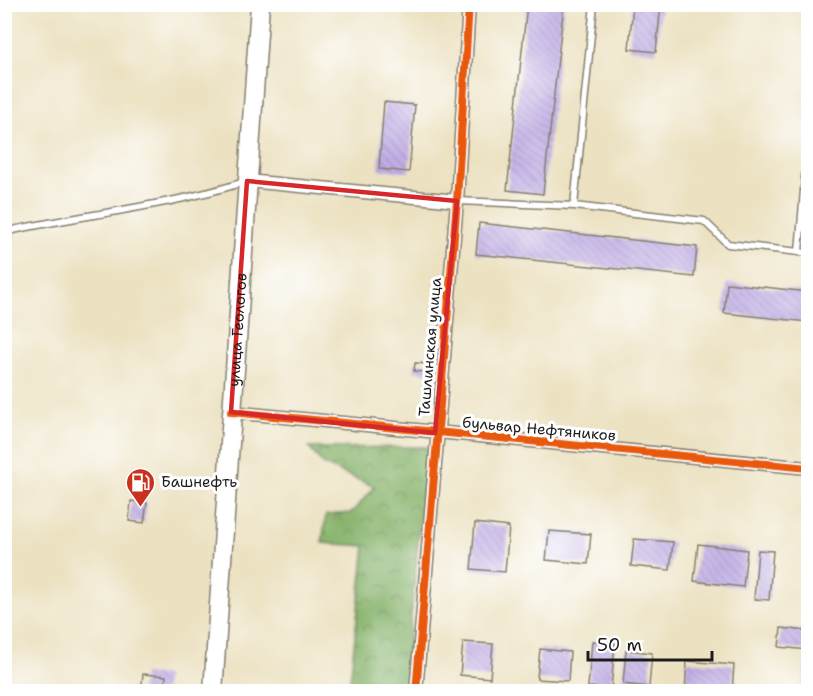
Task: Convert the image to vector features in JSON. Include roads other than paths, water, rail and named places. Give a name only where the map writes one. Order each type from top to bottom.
[{"type":"main road","name":"улица Геологов","points":[[213,692],[260,4]]},
{"type":"street","name":"Ташлинская улица","points":[[416,692],[435,433],[457,201],[469,4]]},
{"type":"street","points":[[247,181],[457,201]]},
{"type":"street","name":"бульвар Нефтяников","points":[[231,412],[808,468]]},
{"type":"lane","points":[[574,206],[594,4]]},
{"type":"lane","points":[[799,252],[808,140]]},
{"type":"lane","points":[[4,232],[69,218],[209,194],[247,181]]},
{"type":"lane","points":[[457,201],[574,206],[704,221],[728,244],[808,253]]},
{"type":"place","name":"Башнефть","points":[[140,508]]}]
